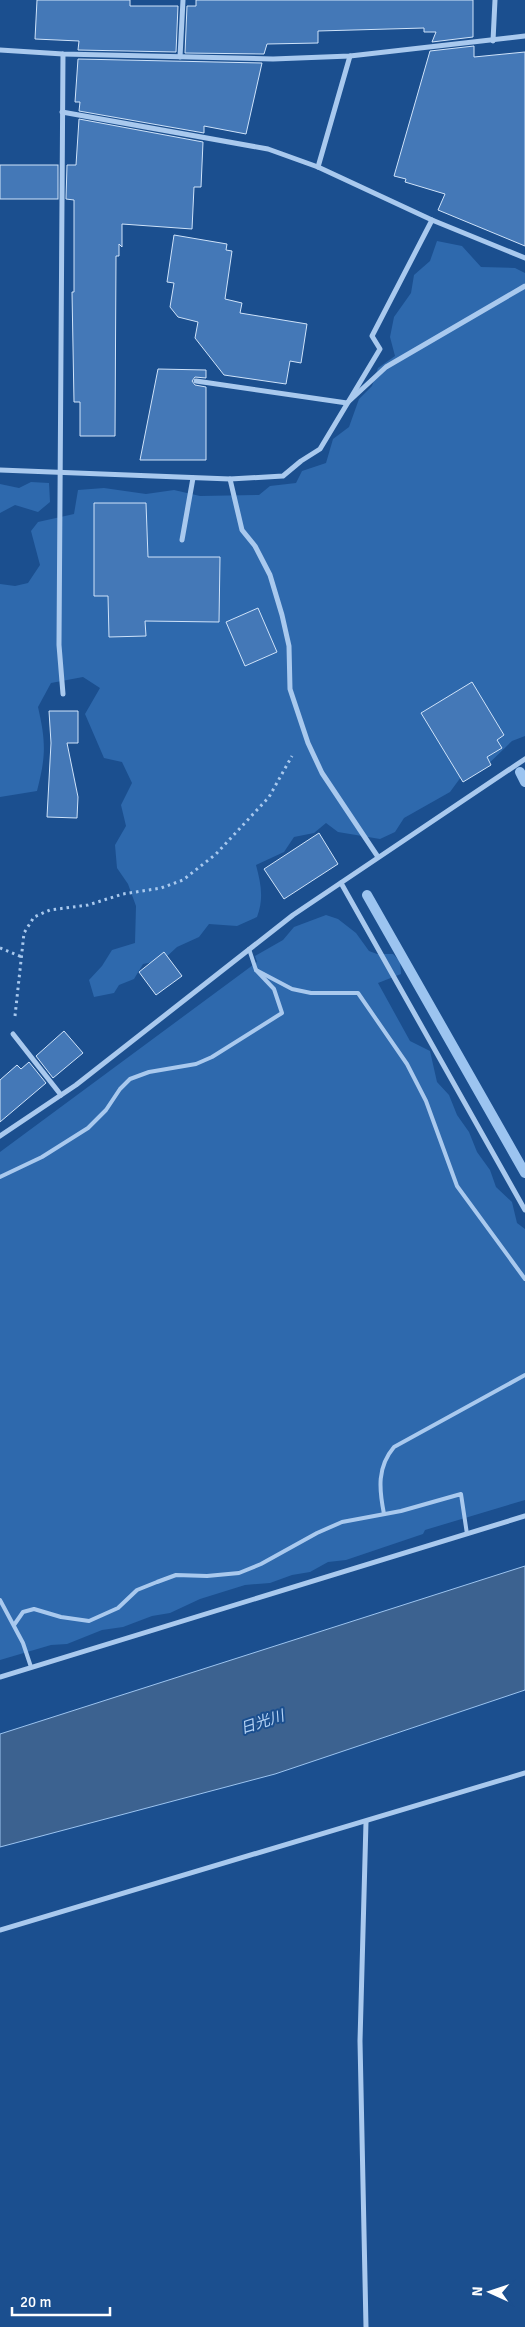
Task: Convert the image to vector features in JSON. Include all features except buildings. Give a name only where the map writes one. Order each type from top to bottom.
[{"type":"street","points":[[180,57],[183,0]]},
{"type":"street","points":[[493,41],[495,0]]},
{"type":"street","points":[[0,50],[63,54],[273,59],[350,56],[525,36]]},
{"type":"street","points":[[63,54],[59,645],[63,694]]},
{"type":"street","points":[[318,167],[350,56]]},
{"type":"street","points":[[62,112],[268,149],[318,167],[432,220],[525,258]]},
{"type":"street","points":[[0,470],[230,479],[282,476],[301,460],[320,450],[380,349],[372,336],[432,220]]},
{"type":"street","points":[[347,403],[386,367],[525,286]]},
{"type":"street","points":[[196,380],[347,403]]},
{"type":"street","points":[[182,540],[193,478]]},
{"type":"street","points":[[230,479],[242,530],[255,546],[270,575],[282,615],[289,646],[290,689],[302,727],[322,773],[378,857]]},
{"type":"street","points":[[0,1136],[61,1095],[293,915],[525,759]]},
{"type":"street","points":[[341,883],[525,1210]]},
{"type":"street","points":[[13,1034],[61,1095]]},
{"type":"street","points":[[0,1677],[525,1516]]},
{"type":"street","points":[[0,1930],[525,1773]]},
{"type":"street","points":[[366,1822],[360,2041],[366,2327]]},
{"type":"lane","points":[[0,1177],[42,1157],[88,1128],[106,1110],[120,1089],[130,1079],[149,1072],[196,1064],[212,1057],[282,1013],[274,989],[256,970],[249,949]]},
{"type":"lane","points":[[256,970],[292,989],[311,993],[358,993],[407,1064],[426,1101],[457,1186],[525,1278]]},
{"type":"lane","points":[[384,1514],[380,1494],[380,1473],[386,1457],[394,1447],[525,1375]]},
{"type":"lane","points":[[14,1625],[24,1612],[34,1609],[61,1617],[89,1621],[118,1608],[137,1590],[176,1575],[208,1576],[239,1573],[261,1564],[317,1533],[342,1522],[401,1511],[461,1494],[467,1535]]},
{"type":"lane","points":[[0,1600],[23,1643],[31,1667]]},
{"type":"path","points":[[13,1034],[24,933],[34,917],[50,910],[88,905],[122,894],[161,888],[182,880],[216,854],[269,797],[289,764],[302,727]]},
{"type":"path","points":[[0,948],[22,957]]},
{"type":"shaded area","points":[[437,241],[462,246],[481,267],[515,268],[525,273],[525,736],[512,741],[481,771],[461,777],[450,792],[404,818],[395,832],[380,839],[338,832],[326,823],[314,833],[294,837],[284,852],[256,865],[261,891],[257,917],[237,926],[209,924],[199,937],[177,947],[163,960],[143,964],[134,979],[119,985],[114,993],[94,997],[89,980],[102,966],[112,950],[135,943],[136,906],[128,884],[117,868],[115,845],[126,826],[121,805],[132,783],[122,762],[104,758],[85,714],[100,688],[83,677],[51,683],[38,707],[44,749],[37,791],[0,797],[0,584],[15,586],[28,583],[40,565],[31,531],[38,522],[74,514],[78,490],[104,488],[146,494],[174,490],[200,496],[259,495],[270,486],[296,483],[302,471],[326,463],[333,439],[349,427],[359,399],[372,386],[378,368],[395,356],[390,337],[394,317],[411,293],[414,275],[430,261]]},
{"type":"shaded area","points":[[31,482],[49,483],[50,502],[38,512],[15,505],[0,513],[0,484],[19,488]]},
{"type":"shaded area","points":[[326,915],[338,919],[356,933],[369,951],[377,954],[393,954],[400,961],[401,974],[378,983],[410,1041],[430,1051],[437,1082],[449,1095],[457,1115],[469,1132],[477,1152],[490,1170],[496,1187],[512,1202],[517,1223],[525,1229],[525,1500],[425,1530],[423,1534],[346,1560],[328,1562],[310,1572],[292,1575],[270,1583],[245,1585],[200,1599],[170,1613],[152,1616],[123,1627],[102,1630],[67,1644],[51,1645],[0,1660],[0,1152],[257,962],[255,956],[283,940],[294,927]]},
{"type":"water","name":"日光川","points":[[525,1566],[525,1690],[275,1774],[0,1847],[0,1734]]},
{"type":"waterway","points":[[520,772],[525,782]]},
{"type":"waterway","points":[[367,895],[525,1173]]}]
